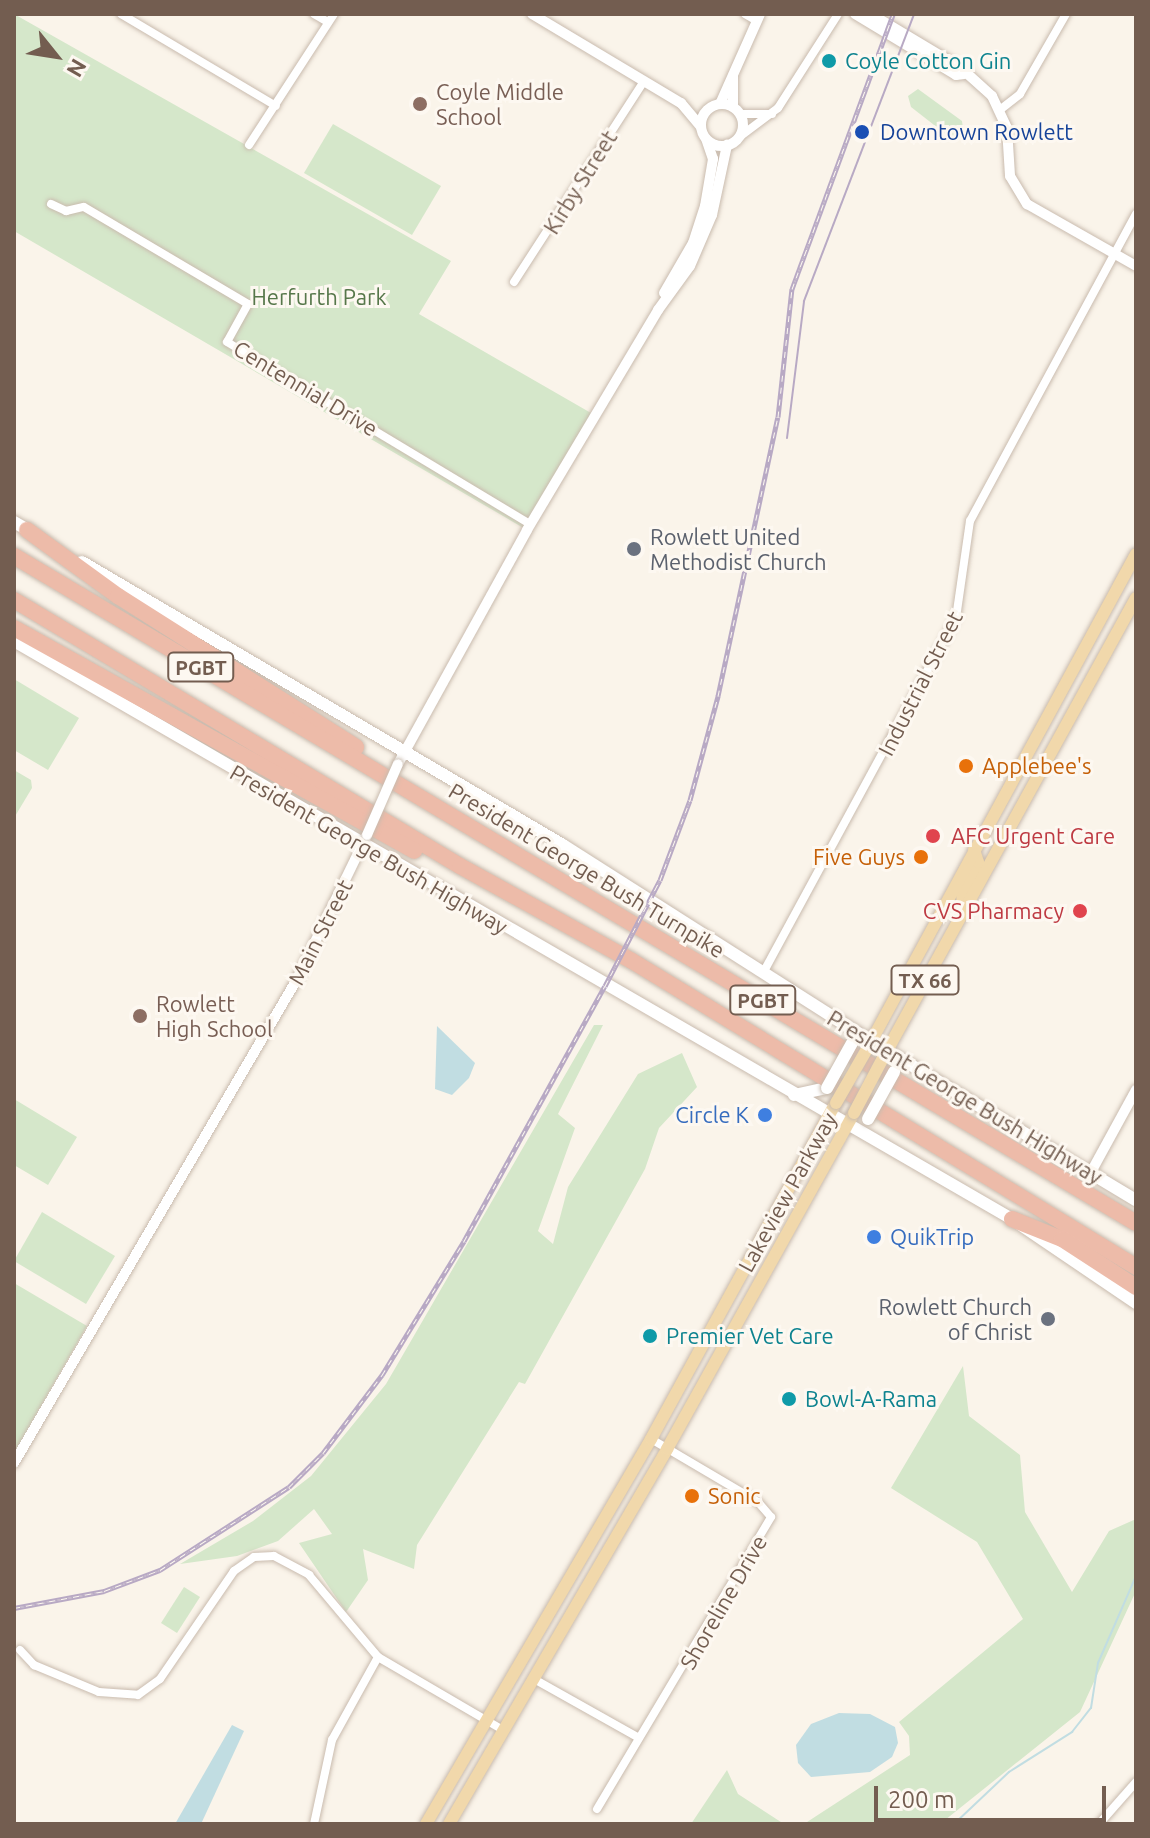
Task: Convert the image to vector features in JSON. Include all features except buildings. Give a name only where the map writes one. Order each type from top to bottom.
[{"type":"highway","points":[[21,526],[118,596],[272,689],[374,760],[396,765]]},
{"type":"highway","name":"President George Bush Turnpike","points":[[14,556],[396,765],[1136,1223]]},
{"type":"highway","name":"PGBT","points":[[14,600],[460,866],[632,961],[1136,1267]]},
{"type":"highway","points":[[14,628],[432,861],[460,866]]},
{"type":"highway","points":[[1012,1219],[1062,1239],[1136,1287]]},
{"type":"main road","name":"President George Bush Highway","points":[[21,526],[396,765],[563,845],[849,1028],[885,1055],[928,1076],[1136,1200]]},
{"type":"main road","name":"Lakeview Parkway","points":[[426,1824],[651,1439],[1027,754],[1132,572],[1136,554]]},
{"type":"main road","name":"Lakeview Parkway","points":[[449,1824],[758,1287],[1136,598]]},
{"type":"main road","name":"President George Bush Highway","points":[[14,641],[364,841],[794,1095],[850,1119],[883,1146],[1012,1219],[1136,1303]]},
{"type":"main road","points":[[1027,754],[1044,764]]},
{"type":"main road","points":[[963,910],[962,891],[978,862],[974,850]]},
{"type":"main road","points":[[794,1095],[827,1088],[852,1043],[849,1028]]},
{"type":"main road","points":[[883,1146],[868,1119],[894,1072],[906,1067],[928,1076]]},
{"type":"main road","points":[[740,1277],[758,1287]]},
{"type":"street","points":[[121,14],[276,106]]},
{"type":"street","points":[[249,145],[331,18],[314,14]]},
{"type":"street","points":[[532,14],[672,97],[692,112],[701,127],[716,106],[758,17],[745,14]]},
{"type":"street","points":[[706,139],[727,145],[772,114],[838,14]]},
{"type":"street","points":[[855,14],[956,75],[964,74]]},
{"type":"street","points":[[871,14],[985,89],[1001,109],[1009,172],[1021,196],[1040,214],[1136,266]]},
{"type":"street","points":[[1001,109],[1020,94],[1066,14]]},
{"type":"street","points":[[735,67],[736,111],[743,126],[738,138]]},
{"type":"street","name":"Kirby Street","points":[[514,282],[644,81]]},
{"type":"street","points":[[672,97],[736,111],[772,114]]},
{"type":"street","name":"Main Street","points":[[658,310],[702,219],[713,159],[701,127]]},
{"type":"street","name":"Main Street","points":[[14,1463],[297,979],[364,841],[396,765],[530,524],[706,233],[727,145]]},
{"type":"street","name":"Centennial Drive","points":[[51,204],[66,211],[84,207],[248,304],[227,342],[530,524]]},
{"type":"street","name":"Industrial Street","points":[[763,973],[956,618],[963,592],[964,548],[974,512],[1136,214]]},
{"type":"street","points":[[1090,1174],[1136,1090]]},
{"type":"street","name":"Shoreline Drive","points":[[597,1809],[691,1659],[771,1517],[758,1502],[651,1439]]},
{"type":"street","points":[[20,1650],[34,1665],[99,1692],[138,1695],[160,1679],[234,1571],[254,1557],[274,1556],[309,1575],[378,1657],[503,1730]]},
{"type":"street","points":[[314,1824],[332,1740],[378,1657]]},
{"type":"street","points":[[534,1679],[639,1738]]},
{"type":"street","points":[[1099,1824],[1136,1782]]},
{"type":"green space","name":"Herfurth Park","points":[[14,14],[451,261],[419,314],[591,413],[527,530],[14,231]]},
{"type":"green space","points":[[918,89],[962,121],[964,136],[952,139],[911,107],[908,96]]},
{"type":"green space","points":[[333,124],[441,186],[412,235],[304,173]]},
{"type":"green space","points":[[14,679],[79,718],[48,770],[14,750]]},
{"type":"green space","points":[[14,770],[31,780],[32,788],[14,818]]},
{"type":"green space","points":[[594,1025],[603,1025],[558,1114],[575,1128],[538,1231],[553,1244],[568,1187],[638,1074],[682,1053],[697,1087],[659,1128],[645,1169],[525,1384],[519,1382],[417,1545],[414,1569],[363,1549],[368,1580],[346,1612],[299,1543],[332,1534],[314,1509],[278,1541],[237,1556],[180,1564],[253,1521],[311,1476],[386,1384]]},
{"type":"green space","points":[[14,1099],[77,1137],[48,1185],[14,1165]]},
{"type":"green space","points":[[42,1212],[115,1256],[86,1304],[14,1261]]},
{"type":"green space","points":[[14,1283],[87,1326],[14,1453]]},
{"type":"green space","points":[[963,1366],[969,1416],[1020,1455],[1025,1512],[1072,1592],[1109,1531],[1136,1519],[1136,1591],[1080,1712],[940,1824],[804,1824],[910,1755],[909,1736],[899,1722],[1023,1619],[977,1542],[891,1488]]},
{"type":"green space","points":[[184,1587],[200,1597],[177,1633],[161,1623]]},
{"type":"green space","points":[[727,1770],[738,1794],[784,1824],[691,1824]]},
{"type":"water","points":[[437,1026],[475,1063],[469,1078],[452,1095],[435,1089]]},
{"type":"water","points":[[839,1713],[870,1714],[895,1727],[898,1743],[892,1757],[870,1772],[811,1777],[798,1763],[796,1745],[811,1724]]},
{"type":"water","points":[[232,1725],[244,1731],[201,1824],[175,1824]]},
{"type":"waterway","points":[[954,1824],[1009,1772],[1072,1732],[1091,1708],[1098,1663],[1136,1576]]},
{"type":"tram line","points":[[787,438],[804,301],[914,14]]},
{"type":"railway","points":[[14,1608],[104,1591],[160,1570],[289,1487],[323,1453],[382,1375],[464,1241],[605,986],[660,880],[690,800],[718,696],[778,417],[792,289],[893,14]]},
{"type":"place","name":"Coyle Cotton Gin","points":[[829,61]]},
{"type":"place","name":"Coyle Middle School","points":[[420,104]]},
{"type":"place","name":"Downtown Rowlett","points":[[862,132]]},
{"type":"place","name":"Rowlett United Methodist Church","points":[[634,549]]},
{"type":"place","name":"Applebee's","points":[[966,766]]},
{"type":"place","name":"AFC Urgent Care","points":[[933,836]]},
{"type":"place","name":"Five Guys","points":[[921,857]]},
{"type":"place","name":"CVS Pharmacy","points":[[1080,911]]},
{"type":"place","name":"Rowlett High School","points":[[140,1016]]},
{"type":"place","name":"Circle K","points":[[765,1115]]},
{"type":"place","name":"QuikTrip","points":[[874,1237]]},
{"type":"place","name":"Rowlett Church of Christ","points":[[1048,1319]]},
{"type":"place","name":"Premier Vet Care","points":[[650,1336]]},
{"type":"place","name":"Bowl-A-Rama","points":[[789,1399]]},
{"type":"place","name":"Sonic","points":[[692,1496]]}]
